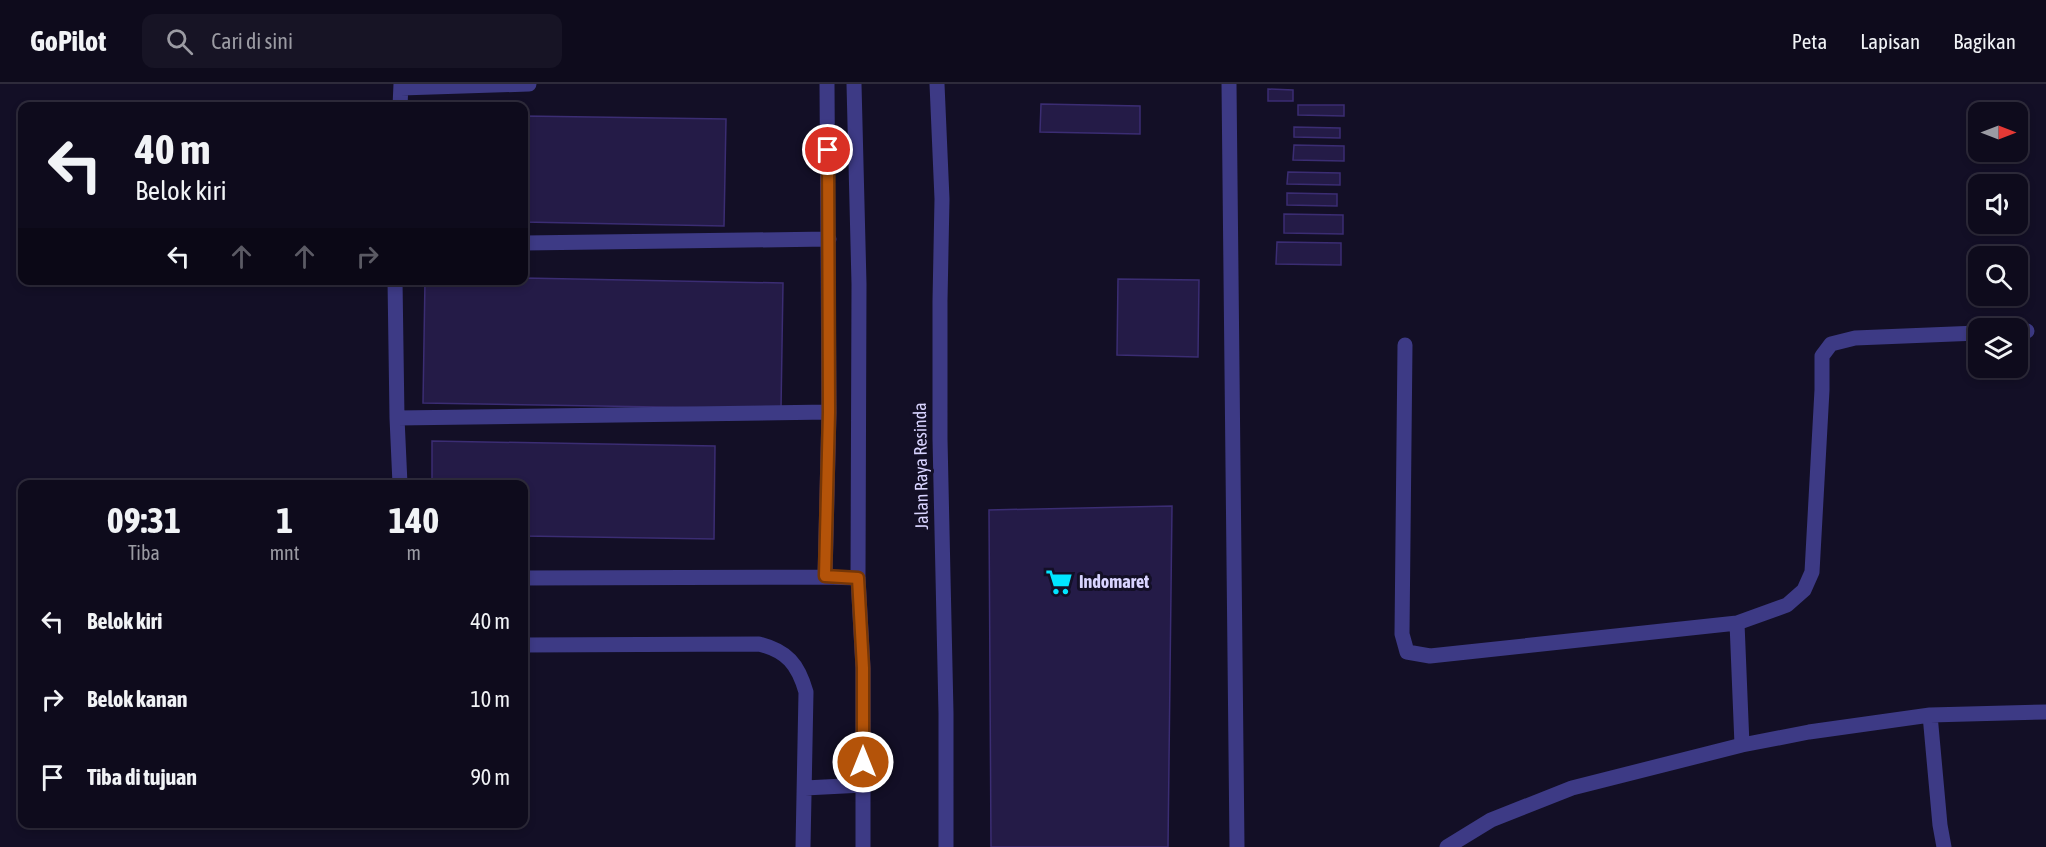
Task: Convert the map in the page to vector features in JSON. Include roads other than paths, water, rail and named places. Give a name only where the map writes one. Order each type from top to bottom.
[{"type":"street","points":[[400,102],[401,86],[530,84]]},
{"type":"street","points":[[825,576],[829,412],[827,84]]},
{"type":"street","points":[[854,84],[859,284],[858,578],[863,668],[863,847]]},
{"type":"street","name":"Jalan Raya Resinda","points":[[937,84],[942,199],[940,439],[946,713],[946,847]]},
{"type":"street","points":[[1229,84],[1237,847]]},
{"type":"street","points":[[528,243],[829,239]]},
{"type":"street","points":[[395,285],[400,480]]},
{"type":"street","points":[[1405,345],[1402,634],[1407,652],[1430,656],[1737,623],[1787,606],[1804,590],[1812,572],[1822,356],[1831,344],[1855,338],[1968,333]]},
{"type":"street","points":[[397,418],[829,412]]},
{"type":"street","points":[[528,578],[825,576],[858,578]]},
{"type":"street","points":[[1737,623],[1742,745]]},
{"type":"street","points":[[528,645],[759,644],[775,648],[787,655],[800,675],[806,692],[803,847]]},
{"type":"street","points":[[1447,847],[1491,820],[1572,788],[1742,745],[1809,732],[1930,715],[2046,712]]},
{"type":"street","points":[[1930,715],[1944,847]]},
{"type":"street","points":[[805,788],[863,785]]},
{"type":"place","name":"Indomaret","points":[[1059,582]]}]
